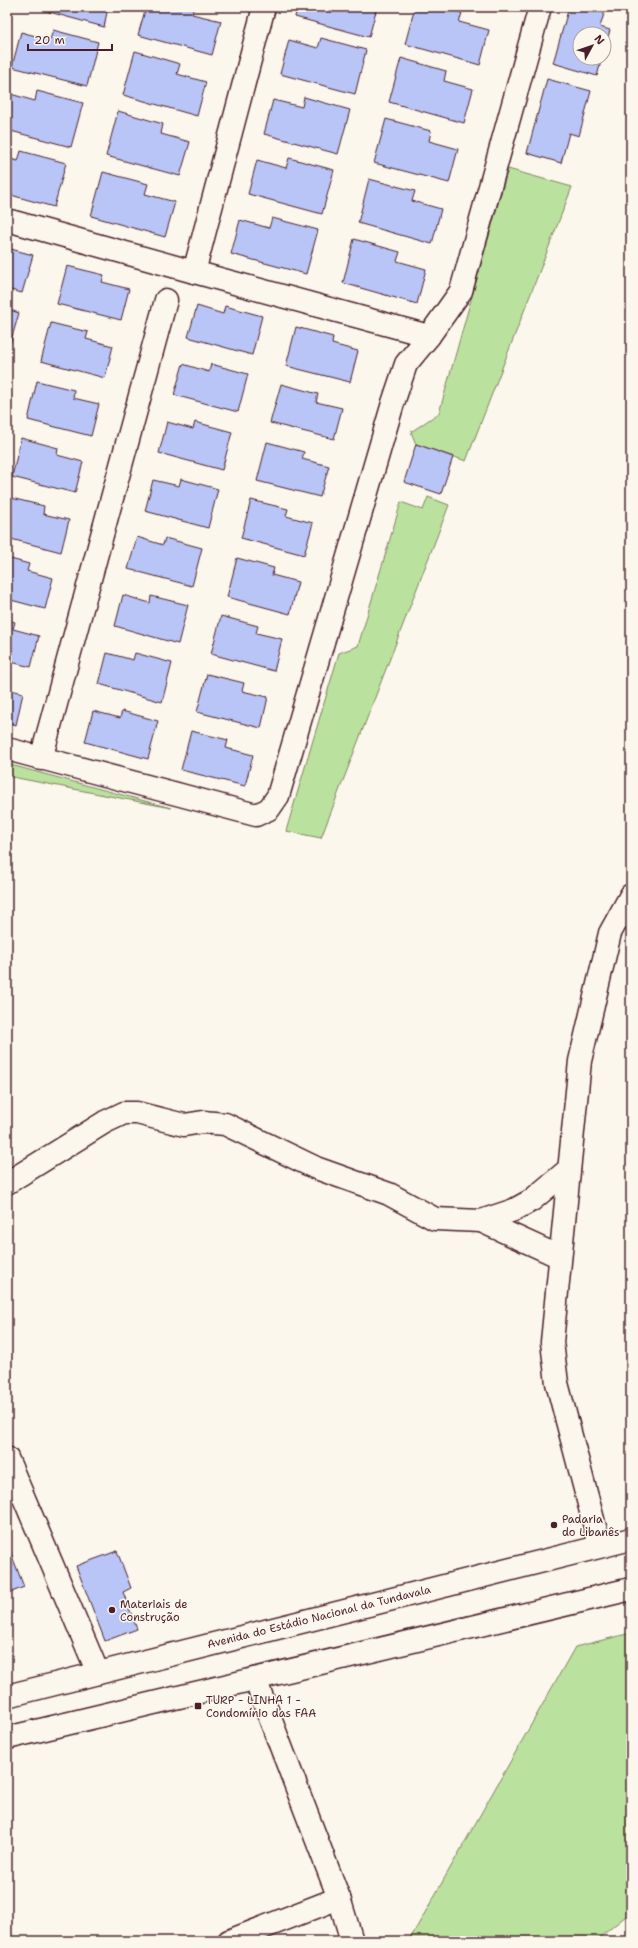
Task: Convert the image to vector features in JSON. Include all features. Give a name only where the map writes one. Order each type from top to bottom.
[{"type":"street","points":[[194,272],[264,7]]},
{"type":"street","points":[[7,749],[256,815],[269,809],[278,796],[406,364],[429,336],[461,291],[540,7]]},
{"type":"street","points":[[7,220],[429,336]]},
{"type":"street","points":[[41,759],[166,300]]},
{"type":"street","points":[[600,1546],[557,1382],[552,1342],[580,1061],[610,933],[631,895]]},
{"type":"street","points":[[7,1183],[105,1122],[124,1113],[137,1113],[184,1125],[203,1122],[225,1124],[316,1168],[389,1194],[435,1219],[481,1221],[514,1210],[532,1200],[569,1169]]},
{"type":"street","points":[[481,1221],[560,1257]]},
{"type":"street","points":[[7,1458],[98,1673]]},
{"type":"street","name":"Avenida do Estádio Nacional da Tundavala","points":[[7,1696],[631,1539]]},
{"type":"street","points":[[7,1738],[631,1589]]},
{"type":"street","points":[[255,1679],[338,1898],[352,1941]]},
{"type":"street","points":[[229,1941],[338,1898]]},
{"type":"green space","points":[[508,169],[572,187],[466,461],[416,444],[411,432],[439,413]]},
{"type":"green space","points":[[428,497],[449,505],[321,838],[286,831],[339,653],[358,646],[401,502],[423,510]]},
{"type":"green space","points":[[7,764],[171,808],[7,776]]},
{"type":"green space","points":[[631,1633],[631,1912],[595,1941],[409,1941],[575,1647]]},
{"type":"building","points":[[31,7],[108,7],[104,27]]},
{"type":"building","points":[[146,7],[194,7],[192,14],[221,21],[212,55],[138,35]]},
{"type":"building","points":[[297,7],[377,7],[369,37],[295,17]]},
{"type":"building","points":[[415,7],[442,7],[462,13],[459,22],[489,30],[480,65],[405,44]]},
{"type":"building","points":[[569,7],[606,7],[600,26],[572,26],[572,66],[600,66],[597,76],[553,63]]},
{"type":"building","points":[[53,30],[98,42],[87,86],[12,67],[21,32],[50,40]]},
{"type":"building","points":[[321,38],[366,50],[355,94],[280,74],[289,40],[318,48]]},
{"type":"building","points":[[135,51],[180,64],[177,74],[206,82],[197,116],[123,95]]},
{"type":"building","points":[[401,58],[446,71],[444,81],[473,89],[464,123],[389,102]]},
{"type":"building","points":[[547,79],[591,91],[579,136],[569,133],[561,163],[527,153]]},
{"type":"building","points":[[37,91],[83,103],[71,147],[7,130],[7,93],[35,101]]},
{"type":"building","points":[[304,97],[350,110],[338,154],[264,134],[273,100],[302,107]]},
{"type":"building","points":[[118,111],[163,124],[161,134],[190,142],[180,176],[106,156]]},
{"type":"building","points":[[386,119],[431,131],[429,141],[458,149],[449,183],[374,163]]},
{"type":"building","points":[[21,151],[66,163],[54,207],[7,194],[7,158],[18,161]]},
{"type":"building","points":[[289,158],[334,170],[322,214],[248,194],[257,160],[286,168]]},
{"type":"building","points":[[103,172],[148,184],[145,194],[175,202],[165,237],[91,216]]},
{"type":"building","points":[[369,179],[415,191],[412,201],[441,209],[432,244],[358,223]]},
{"type":"building","points":[[272,218],[318,230],[306,274],[231,254],[240,220],[269,228]]},
{"type":"building","points":[[354,239],[400,252],[397,261],[426,269],[417,304],[343,283]]},
{"type":"building","points":[[7,248],[33,255],[22,293],[7,289]]},
{"type":"building","points":[[67,266],[104,275],[102,282],[129,289],[121,320],[57,304]]},
{"type":"building","points":[[197,306],[223,314],[225,306],[262,316],[252,355],[188,337]]},
{"type":"building","points":[[7,309],[19,313],[8,351],[7,351]]},
{"type":"building","points":[[51,323],[88,332],[86,339],[113,346],[105,378],[41,361]]},
{"type":"building","points":[[296,327],[333,337],[332,344],[358,351],[350,382],[286,366]]},
{"type":"building","points":[[183,364],[209,372],[211,364],[248,374],[238,412],[174,395]]},
{"type":"building","points":[[37,381],[74,390],[73,398],[99,404],[91,436],[28,420]]},
{"type":"building","points":[[281,384],[318,394],[316,402],[342,408],[334,439],[270,423]]},
{"type":"building","points":[[167,422],[193,429],[195,422],[232,432],[222,470],[159,453]]},
{"type":"building","points":[[21,438],[58,448],[57,455],[83,462],[75,493],[12,477]]},
{"type":"building","points":[[267,442],[304,452],[302,459],[329,466],[320,497],[257,481]]},
{"type":"building","points":[[416,444],[453,457],[441,494],[404,482]]},
{"type":"building","points":[[181,479],[218,489],[208,528],[145,511],[153,480],[179,486]]},
{"type":"building","points":[[7,497],[44,506],[43,514],[69,520],[61,552],[7,538]]},
{"type":"building","points":[[251,500],[288,509],[286,516],[313,523],[304,555],[241,538]]},
{"type":"building","points":[[137,537],[163,545],[165,538],[202,548],[192,586],[128,569]]},
{"type":"building","points":[[7,558],[29,564],[27,571],[53,578],[45,609],[7,599]]},
{"type":"building","points":[[237,558],[274,568],[272,575],[298,582],[290,614],[227,597]]},
{"type":"building","points":[[123,595],[150,603],[151,596],[188,605],[178,644],[115,626]]},
{"type":"building","points":[[221,616],[258,626],[256,633],[282,639],[274,671],[211,654]]},
{"type":"building","points":[[7,620],[15,622],[13,629],[39,636],[31,667],[7,661]]},
{"type":"building","points":[[107,653],[133,660],[135,653],[172,663],[162,702],[99,684]]},
{"type":"building","points":[[207,674],[244,683],[242,691],[268,697],[261,728],[197,712]]},
{"type":"building","points":[[7,689],[23,693],[16,725],[7,722]]},
{"type":"building","points":[[93,711],[120,718],[122,711],[158,721],[148,759],[85,742]]},
{"type":"building","points":[[191,731],[228,740],[226,748],[253,755],[245,786],[181,770]]},
{"type":"building","points":[[7,1543],[24,1587],[7,1594]]},
{"type":"building","name":"Materiais de Construção","points":[[117,1551],[131,1588],[123,1592],[137,1629],[105,1641],[76,1566]]},
{"type":"place","name":"Padaria do Libanês","points":[[554,1525]]},
{"type":"place","name":"Materiais de Construção","points":[[112,1610]]},
{"type":"place","name":"TURP - LINHA 1 - Condomínio das FAA","points":[[198,1706]]}]
